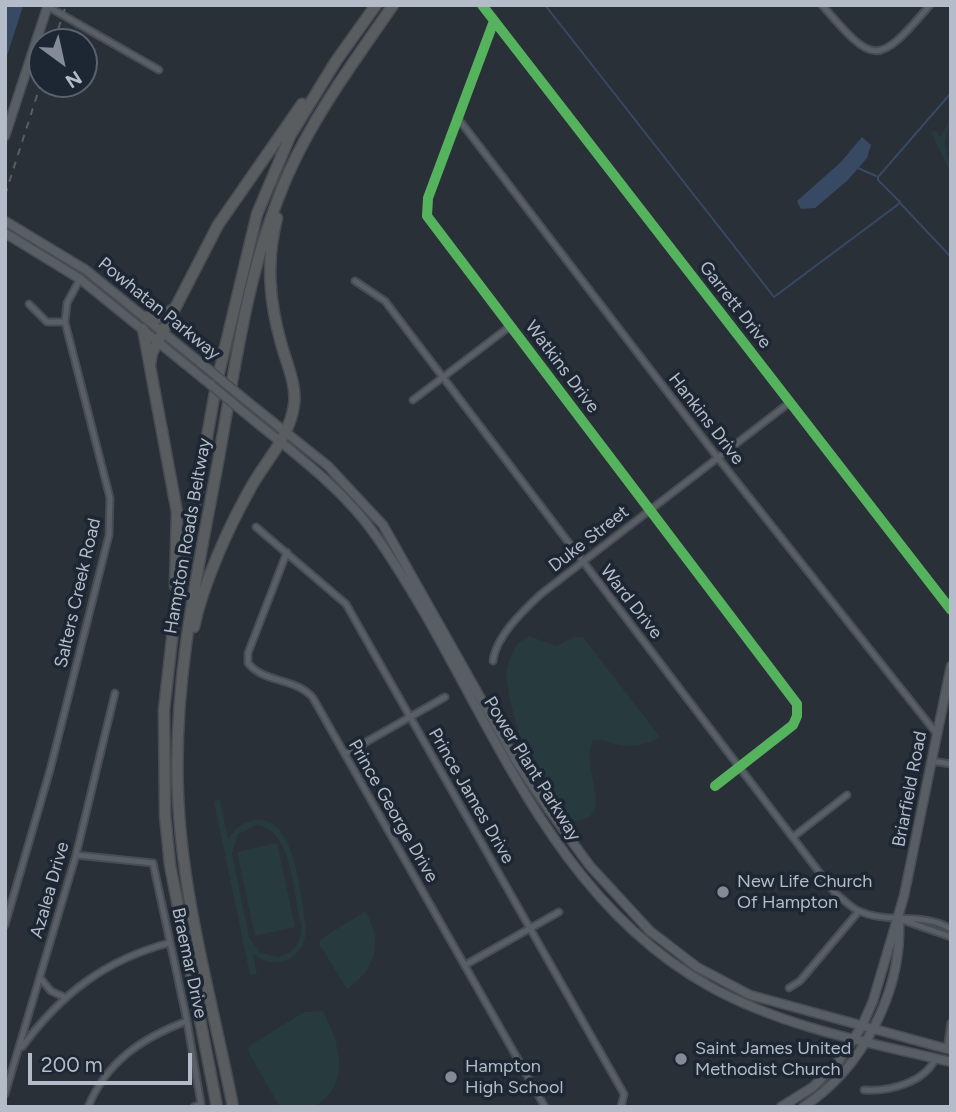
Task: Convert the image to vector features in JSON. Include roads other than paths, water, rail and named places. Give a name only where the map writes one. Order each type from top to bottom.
[{"type":"highway","name":"Hampton Roads Beltway","points":[[217,1107],[170,864],[165,815],[164,710],[174,621],[217,381],[257,214],[290,136],[336,61],[376,5]]},
{"type":"highway","name":"Hampton Roads Beltway","points":[[233,1107],[189,890],[179,816],[178,718],[184,654],[252,282],[266,231],[289,172],[331,96],[393,5]]},
{"type":"highway","points":[[150,365],[175,307],[237,194],[336,61]]},
{"type":"highway","points":[[184,654],[192,638],[210,580],[243,502],[286,432],[294,394],[272,310],[269,266],[272,237],[289,172]]},
{"type":"highway","points":[[145,317],[158,318],[175,307]]},
{"type":"highway","points":[[143,329],[177,512],[174,621]]},
{"type":"main road","points":[[5,136],[48,5]]},
{"type":"main road","name":"Powhatan Parkway","points":[[5,220],[86,270],[145,317],[200,376],[281,443]]},
{"type":"main road","name":"Powhatan Parkway","points":[[5,233],[80,279],[143,329],[161,337],[202,364],[286,432]]},
{"type":"main road","name":"Power Plant Parkway","points":[[286,432],[343,480],[383,525],[516,761],[572,843],[636,918],[681,956],[741,991],[769,1002],[949,1049]]},
{"type":"main road","name":"Power Plant Parkway","points":[[281,443],[335,489],[375,534],[518,783],[569,857],[622,919],[675,964],[726,996],[764,1012],[865,1042],[951,1062]]},
{"type":"main road","name":"Briarfield Road","points":[[781,1107],[817,1083],[855,1039],[877,990],[890,939],[899,919],[951,666]]},
{"type":"main road","name":"Briarfield Road","points":[[803,1107],[834,1082],[873,1029],[893,973],[900,942],[899,919]]},
{"type":"street","points":[[48,5],[159,70]]},
{"type":"street","name":"Garrett Drive","points":[[482,5],[951,610]]},
{"type":"street","points":[[822,5],[853,41],[868,51],[883,50],[894,45],[930,5]]},
{"type":"street","name":"Watkins Drive","points":[[494,21],[425,208],[446,244],[797,704],[797,716],[793,725],[740,766]]},
{"type":"street","name":"Hankins Drive","points":[[457,117],[718,458],[937,734]]},
{"type":"street","points":[[29,304],[47,322],[65,322],[67,303],[86,270]]},
{"type":"street","name":"Ward Drive","points":[[355,281],[385,301],[835,892],[859,911],[899,919]]},
{"type":"street","name":"Salters Creek Road","points":[[5,925],[50,770],[110,524],[110,498],[65,322]]},
{"type":"street","points":[[413,400],[509,327]]},
{"type":"street","name":"Duke Street","points":[[492,661],[496,648],[525,609],[789,403]]},
{"type":"street","name":"Prince James Drive","points":[[256,527],[342,599],[624,1094],[621,1107]]},
{"type":"street","name":"Prince George Drive","points":[[287,552],[248,653],[248,663],[256,670],[300,687],[310,694],[545,1107]]},
{"type":"street","name":"Azalea Drive","points":[[5,1094],[76,855],[116,693]]},
{"type":"street","points":[[345,754],[445,697]]},
{"type":"street","points":[[932,761],[951,764]]},
{"type":"street","points":[[715,786],[740,766]]},
{"type":"street","points":[[793,837],[847,795]]},
{"type":"street","name":"Braemar Drive","points":[[76,855],[153,863],[187,1021],[201,1104],[194,1107]]},
{"type":"street","points":[[789,988],[800,981],[859,911]]},
{"type":"street","points":[[465,965],[559,912]]},
{"type":"street","points":[[899,919],[913,918],[951,929]]},
{"type":"street","points":[[899,919],[951,937]]},
{"type":"street","points":[[18,1053],[64,997],[108,965],[169,943]]},
{"type":"street","points":[[40,978],[51,991],[64,997]]},
{"type":"street","points":[[88,1107],[103,1077],[114,1063],[158,1032],[187,1021]]},
{"type":"street","points":[[949,1049],[951,1023]]},
{"type":"street","points":[[864,1090],[882,1090],[922,1076],[930,1071],[935,1059]]},
{"type":"water","points":[[5,5],[23,6],[5,62]]},
{"type":"water","points":[[862,137],[871,145],[867,158],[848,180],[815,208],[801,209],[797,201],[841,162]]},
{"type":"waterway","points":[[545,5],[774,297],[900,203],[951,257]]},
{"type":"waterway","points":[[900,202],[878,177],[951,93]]},
{"type":"waterway","points":[[858,168],[876,176]]},
{"type":"railway","points":[[59,28],[66,5]]},
{"type":"railway","points":[[5,195],[36,98]]},
{"type":"place","name":"New Life Church Of Hampton","points":[[723,892]]},
{"type":"place","name":"Saint James United Methodist Church","points":[[681,1059]]},
{"type":"place","name":"Hampton High School","points":[[451,1077]]}]
